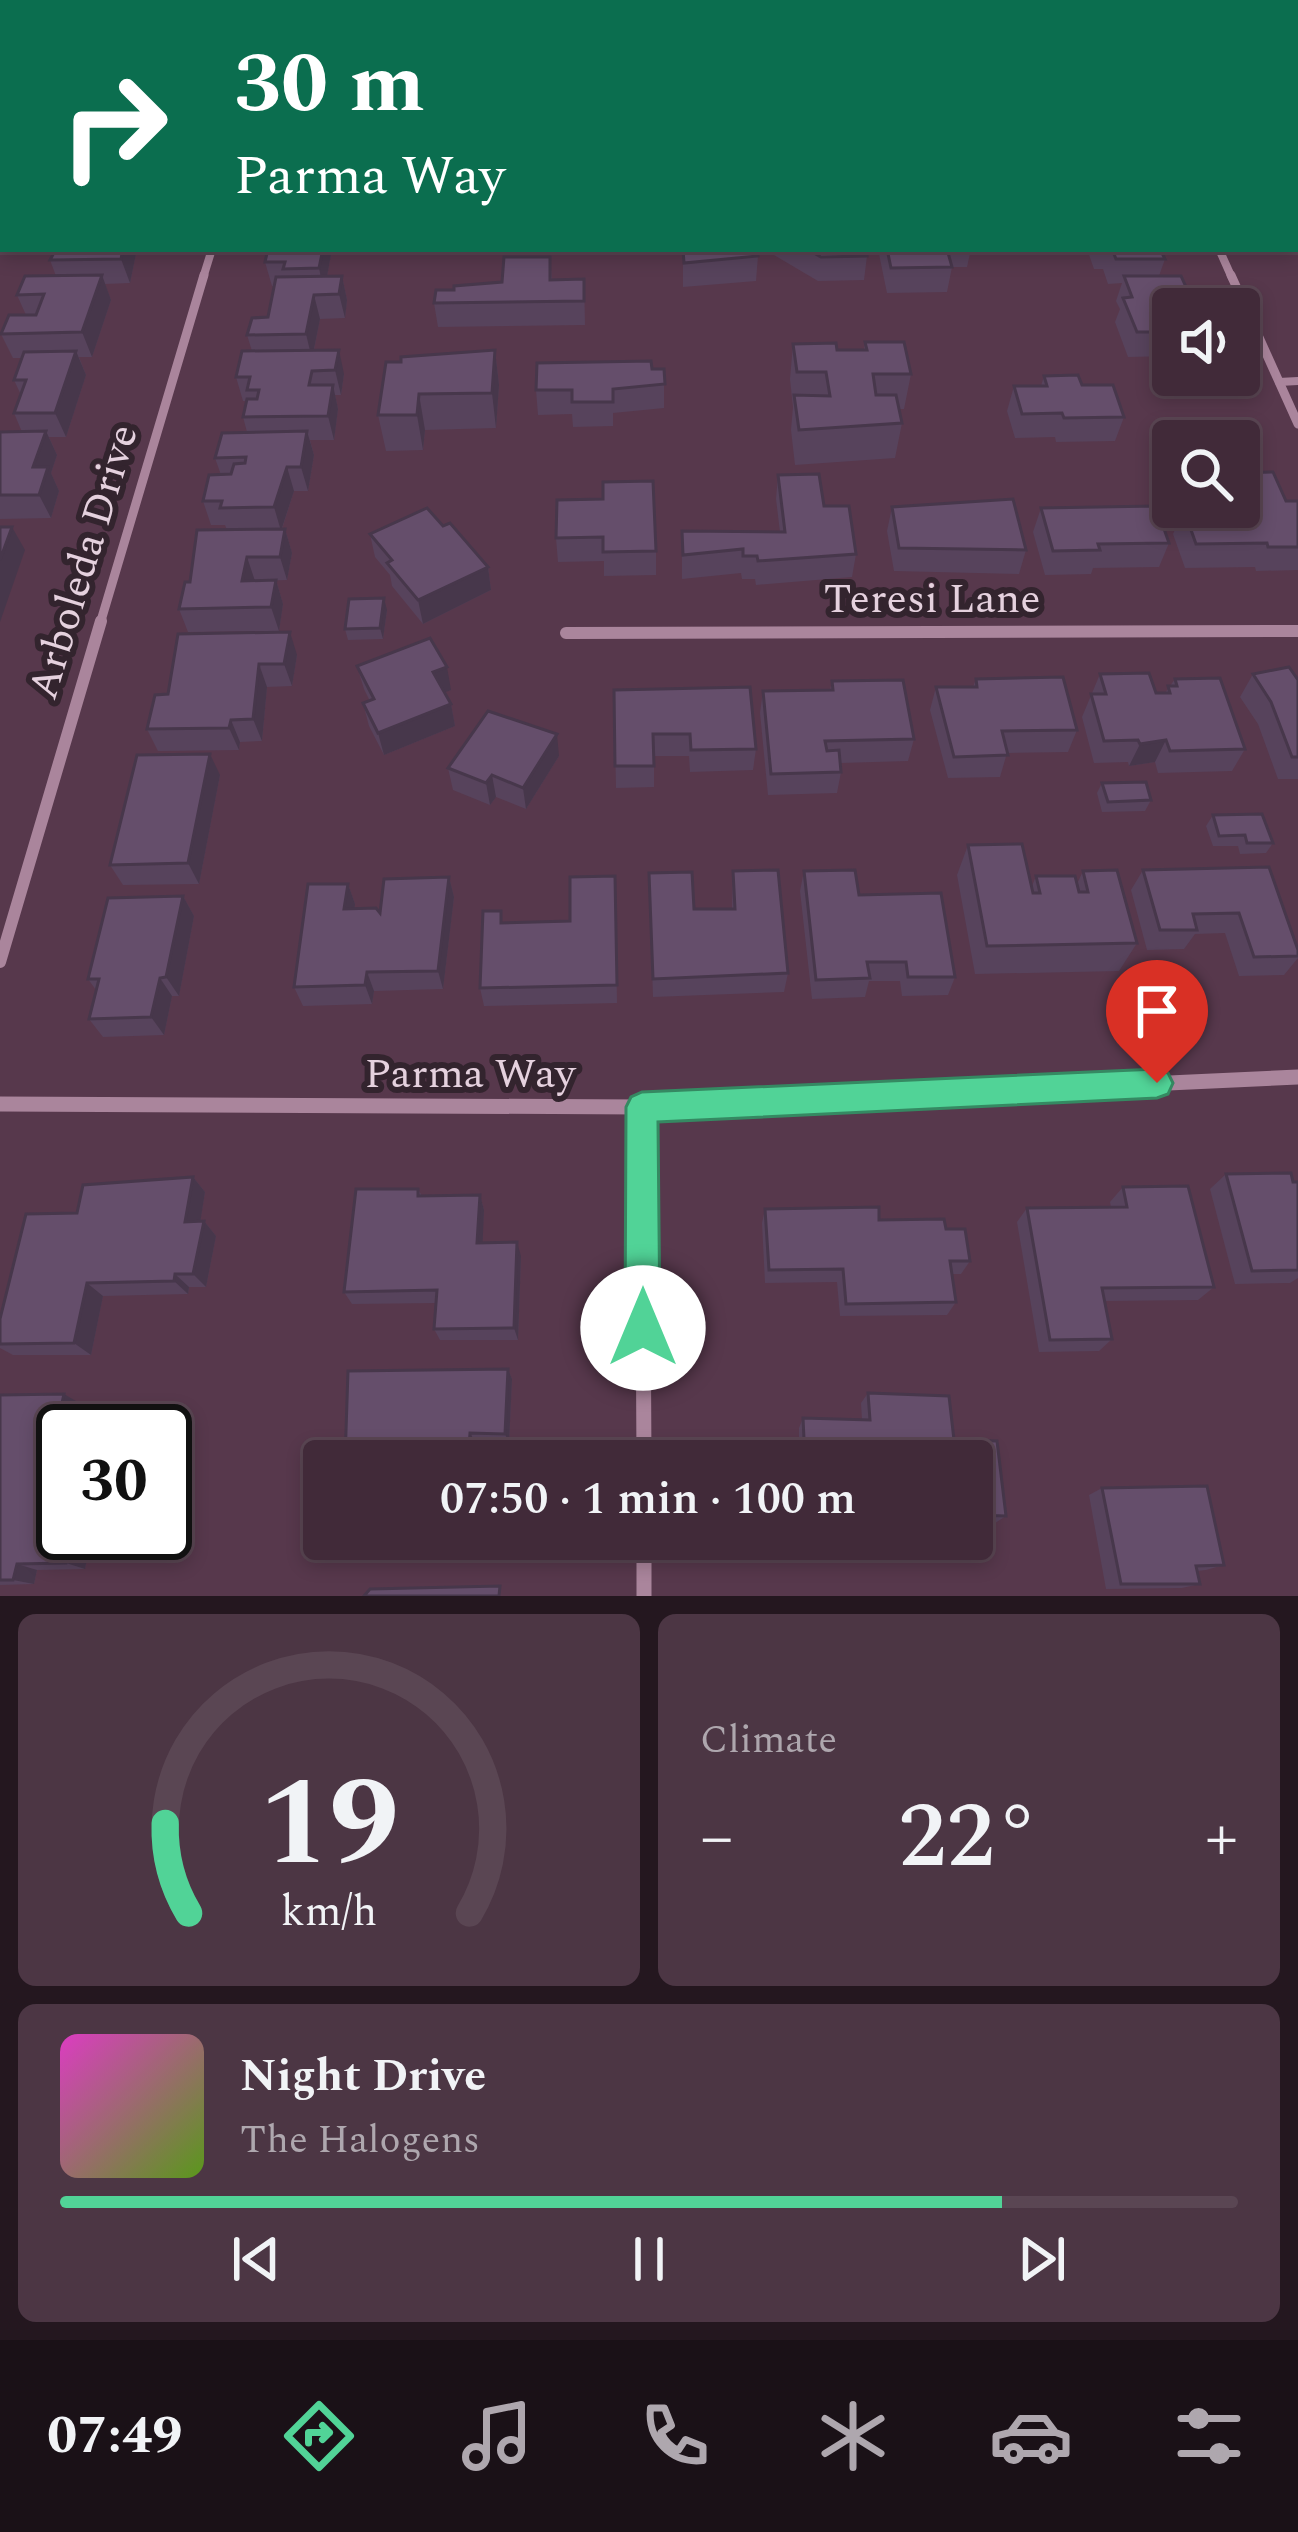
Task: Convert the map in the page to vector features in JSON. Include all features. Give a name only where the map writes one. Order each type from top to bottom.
[{"type":"street","name":"Arboleda Drive","points":[[0,962],[211,252]]},
{"type":"street","points":[[1220,252],[1298,424]]},
{"type":"street","name":"Teresi Lane","points":[[566,633],[1298,631]]},
{"type":"street","name":"Parma Way","points":[[0,1104],[642,1107],[1298,1077]]},
{"type":"street","points":[[642,1107],[644,1440]]},
{"type":"street","points":[[644,1560],[644,1596]]},
{"type":"lane","points":[[1279,382],[1298,381]]},
{"type":"building","points":[[54,252],[122,252],[121,259],[50,260]]},
{"type":"building","points":[[267,252],[322,252],[319,268],[283,269],[285,262],[265,262]]},
{"type":"building","points":[[683,252],[757,252],[758,256],[684,263]]},
{"type":"building","points":[[812,252],[866,252],[867,256],[821,257]]},
{"type":"building","points":[[888,252],[948,252],[952,267],[891,268]]},
{"type":"building","points":[[1113,252],[1162,252],[1165,259],[1116,259]]},
{"type":"building","points":[[504,257],[550,257],[550,280],[584,279],[584,301],[434,303],[436,290],[502,282]]},
{"type":"building","points":[[102,275],[82,332],[1,334],[9,315],[36,315],[44,294],[17,295],[25,276]]},
{"type":"building","points":[[342,276],[339,294],[314,295],[306,334],[247,335],[252,318],[268,317],[276,277]]},
{"type":"building","points":[[1124,276],[1181,276],[1186,288],[1152,288],[1152,332],[1137,332],[1123,298],[1132,297]]},
{"type":"building","points":[[865,342],[904,342],[911,374],[873,374],[876,395],[896,395],[902,423],[799,430],[794,395],[830,396],[826,372],[797,372],[793,344],[836,343],[837,350],[867,350]]},
{"type":"building","points":[[339,350],[335,370],[312,371],[309,385],[333,385],[328,416],[243,417],[247,399],[257,399],[259,390],[247,390],[250,377],[236,377],[242,351]]},
{"type":"building","points":[[495,350],[492,393],[419,394],[417,415],[378,415],[386,362]]},
{"type":"building","points":[[76,351],[55,413],[14,413],[26,380],[14,380],[24,352]]},
{"type":"building","points":[[651,361],[652,369],[664,369],[665,384],[613,389],[613,402],[572,402],[572,390],[536,390],[537,363]]},
{"type":"building","points":[[1078,375],[1082,385],[1113,385],[1124,417],[1022,414],[1014,386],[1047,386],[1044,376]]},
{"type":"building","points":[[46,431],[33,467],[48,467],[39,495],[0,495],[0,432]]},
{"type":"building","points":[[307,431],[301,467],[287,467],[274,507],[220,508],[222,501],[203,501],[209,475],[231,474],[234,464],[245,463],[246,457],[215,458],[222,433]]},
{"type":"building","points":[[1260,472],[1273,472],[1286,501],[1298,501],[1298,547],[1196,544],[1190,528],[1260,528]]},
{"type":"building","points":[[819,474],[824,506],[849,506],[856,554],[758,561],[757,556],[743,556],[743,549],[683,555],[682,531],[785,532],[778,475]]},
{"type":"building","points":[[653,481],[656,551],[603,552],[603,537],[556,538],[557,500],[603,499],[603,482]]},
{"type":"building","points":[[1013,499],[1026,550],[899,548],[892,507]]},
{"type":"building","points":[[1152,506],[1152,528],[1164,528],[1169,543],[1098,544],[1100,550],[1053,551],[1041,508]]},
{"type":"building","points":[[427,508],[443,526],[450,523],[488,567],[418,600],[370,534]]},
{"type":"building","points":[[0,527],[12,527],[0,560]]},
{"type":"building","points":[[285,529],[280,557],[247,557],[242,581],[276,580],[271,607],[179,609],[185,582],[190,582],[197,530]]},
{"type":"building","points":[[384,598],[380,628],[345,629],[349,599]]},
{"type":"building","points":[[290,632],[284,664],[259,664],[253,719],[231,720],[229,728],[147,729],[155,695],[168,694],[178,634]]},
{"type":"building","points":[[430,638],[447,667],[433,672],[451,704],[378,733],[363,703],[374,699],[357,666]]},
{"type":"building","points":[[1289,667],[1298,680],[1298,757],[1292,757],[1271,702],[1253,674]]},
{"type":"building","points":[[1149,673],[1156,693],[1170,693],[1168,686],[1177,686],[1175,679],[1220,678],[1245,749],[1170,751],[1166,740],[1104,741],[1091,694],[1106,694],[1100,674]]},
{"type":"building","points":[[1063,677],[1077,730],[1002,731],[1008,755],[954,757],[936,687],[977,687],[976,679]]},
{"type":"building","points":[[903,680],[914,739],[825,741],[827,751],[839,750],[841,772],[771,774],[763,691],[833,690],[832,681]]},
{"type":"building","points":[[750,687],[756,749],[691,750],[690,734],[653,734],[654,766],[615,766],[614,690]]},
{"type":"building","points":[[488,711],[557,734],[523,788],[492,775],[486,783],[448,768]]},
{"type":"building","points":[[210,754],[188,863],[110,865],[137,755]]},
{"type":"building","points":[[1146,782],[1151,800],[1108,802],[1102,783]]},
{"type":"building","points":[[1262,814],[1273,843],[1247,843],[1245,835],[1219,836],[1213,815]]},
{"type":"building","points":[[1022,844],[1033,893],[1040,893],[1036,876],[1075,876],[1079,892],[1088,892],[1083,871],[1117,870],[1137,943],[987,946],[968,845]]},
{"type":"building","points":[[1269,867],[1298,956],[1254,957],[1239,913],[1193,914],[1197,930],[1160,930],[1143,870]]},
{"type":"building","points":[[778,870],[788,973],[653,979],[649,873],[692,872],[694,909],[735,909],[733,871]]},
{"type":"building","points":[[855,870],[859,895],[941,893],[955,977],[908,977],[906,962],[867,962],[870,978],[816,980],[804,871]]},
{"type":"building","points":[[615,876],[617,985],[480,988],[483,911],[501,911],[501,923],[570,921],[570,877]]},
{"type":"building","points":[[449,877],[438,971],[367,972],[365,985],[294,987],[308,884],[348,884],[344,909],[376,908],[380,913],[384,879]]},
{"type":"building","points":[[183,896],[166,977],[160,978],[151,1017],[89,1019],[99,979],[88,979],[108,898]]},
{"type":"building","points":[[1291,1173],[1293,1182],[1298,1182],[1298,1270],[1252,1271],[1226,1174]]},
{"type":"building","points":[[193,1177],[185,1222],[204,1221],[193,1274],[175,1274],[174,1281],[87,1283],[74,1343],[0,1344],[0,1319],[26,1214],[77,1213],[83,1185]]},
{"type":"building","points":[[1188,1186],[1214,1287],[1102,1288],[1112,1339],[1050,1340],[1027,1208],[1127,1207],[1123,1187]]},
{"type":"building","points":[[356,1189],[418,1189],[418,1196],[480,1195],[477,1243],[517,1242],[514,1328],[434,1329],[437,1290],[344,1292]]},
{"type":"building","points":[[879,1207],[879,1220],[944,1219],[946,1229],[965,1229],[970,1261],[950,1261],[956,1302],[846,1304],[843,1269],[769,1270],[765,1209]]},
{"type":"building","points":[[508,1369],[505,1434],[470,1433],[470,1440],[346,1440],[348,1371]]},
{"type":"building","points":[[868,1393],[949,1396],[954,1440],[782,1440],[804,1439],[803,1418],[870,1420]]},
{"type":"building","points":[[64,1394],[62,1404],[36,1404],[36,1560],[66,1563],[17,1564],[13,1580],[0,1580],[0,1395]]},
{"type":"building","points":[[993,1441],[997,1441],[1006,1516],[993,1516]]},
{"type":"building","points":[[1207,1486],[1224,1565],[1196,1566],[1200,1584],[1121,1584],[1102,1488]]},
{"type":"building","points":[[500,1586],[499,1596],[364,1596],[370,1589]]},
{"type":"route","points":[[643,1328],[642,1107],[1157,1083]]}]
